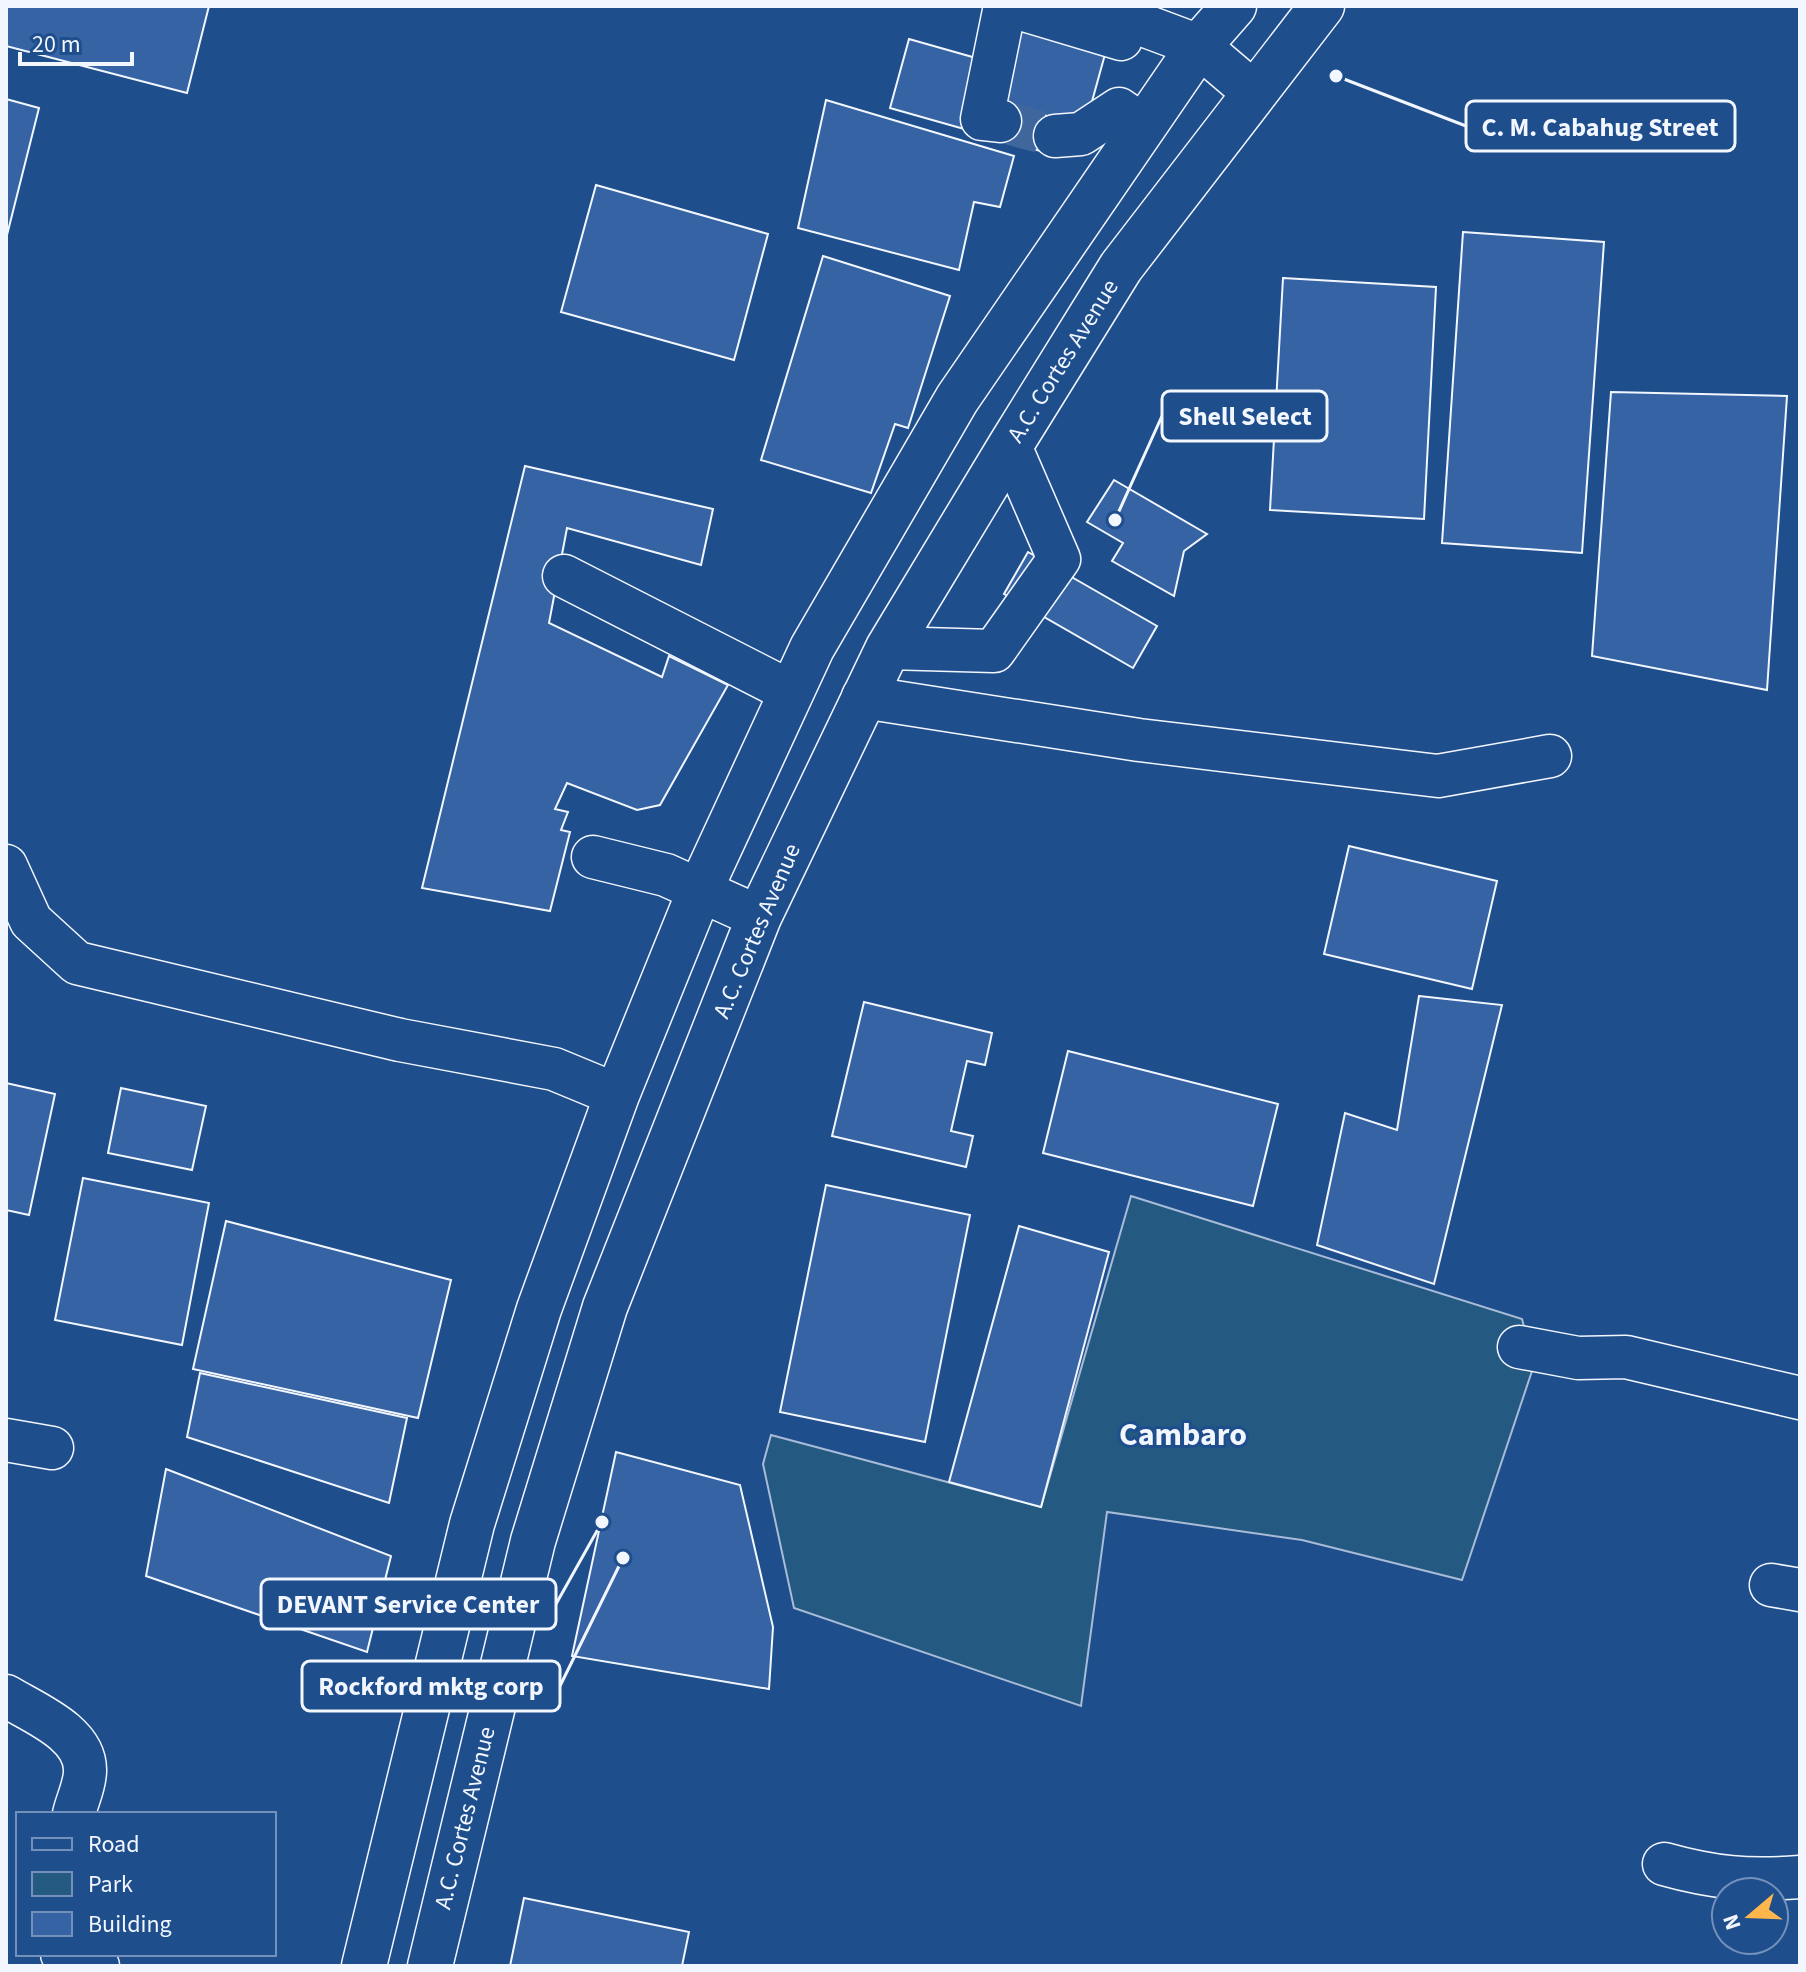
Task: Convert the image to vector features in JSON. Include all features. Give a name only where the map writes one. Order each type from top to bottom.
[{"type":"main road","points":[[364,1966],[472,1524],[539,1309],[617,1095],[700,890],[791,692],[957,399],[1144,126],[1181,39],[1234,6]]},
{"type":"main road","name":"A.C. Cortes Avenue","points":[[430,1966],[533,1541],[605,1307],[759,917],[888,648],[1010,446],[1121,267],[1322,6]]},
{"type":"main road","points":[[395,1836],[457,1851]]},
{"type":"lane","points":[[1000,121],[982,119],[1008,6],[1131,42],[1181,39]]},
{"type":"lane","points":[[1092,6],[1181,39],[1253,92]]},
{"type":"lane","points":[[1055,136],[1081,134],[1119,109],[1144,126]]},
{"type":"lane","points":[[888,648],[994,651],[1059,559],[1010,446]]},
{"type":"lane","points":[[564,576],[791,692]]},
{"type":"lane","points":[[863,697],[1139,740],[1438,776],[1550,756]]},
{"type":"lane","points":[[593,857],[666,875],[759,917]]},
{"type":"lane","points":[[6,866],[31,921],[77,963],[400,1040],[554,1069],[617,1095]]},
{"type":"lane","points":[[1519,1347],[1578,1358],[1626,1357],[1800,1398]]},
{"type":"lane","points":[[6,1440],[52,1448]]},
{"type":"lane","points":[[6,1696],[73,1738],[83,1755],[85,1773],[75,1812]]},
{"type":"lane","points":[[1664,1864],[1713,1878],[1751,1881],[1800,1877]]},
{"type":"lane","points":[[68,1956],[98,1966]]},
{"type":"green space","points":[[1131,1196],[1522,1319],[1534,1365],[1462,1580],[1302,1540],[1107,1512],[1081,1706],[794,1608],[763,1464],[771,1435],[1041,1507]]},
{"type":"building","points":[[6,6],[209,6],[187,93],[6,46]]},
{"type":"building","points":[[1023,29],[1107,47],[1091,105],[1063,120],[995,103],[1015,43]]},
{"type":"building","points":[[909,39],[983,60],[964,129],[890,108]]},
{"type":"building","points":[[6,99],[39,108],[6,239]]},
{"type":"building","points":[[826,100],[1014,156],[1000,207],[974,202],[959,270],[798,228]]},
{"type":"building","points":[[1004,105],[1059,120],[1050,154],[997,138]]},
{"type":"building","points":[[596,185],[768,234],[734,360],[561,312]]},
{"type":"building","points":[[1463,232],[1604,242],[1582,553],[1442,543]]},
{"type":"building","points":[[823,256],[950,296],[908,428],[895,424],[871,493],[761,460]]},
{"type":"building","points":[[1283,278],[1436,287],[1424,519],[1270,510]]},
{"type":"building","points":[[1611,392],[1787,396],[1767,690],[1592,656]]},
{"type":"building","points":[[525,466],[713,509],[701,565],[567,528],[549,623],[662,677],[669,656],[728,685],[660,805],[637,810],[567,783],[555,809],[568,812],[561,830],[570,832],[550,911],[422,888]]},
{"type":"building","points":[[1114,480],[1207,534],[1184,551],[1174,596],[1112,561],[1123,543],[1087,522]]},
{"type":"building","points":[[1028,552],[1157,626],[1133,668],[1004,594]]},
{"type":"building","points":[[1349,846],[1497,881],[1472,989],[1324,954]]},
{"type":"building","points":[[1419,996],[1502,1005],[1434,1284],[1317,1245],[1345,1113],[1397,1130]]},
{"type":"building","points":[[864,1002],[992,1033],[985,1065],[967,1061],[951,1131],[973,1136],[966,1167],[832,1136]]},
{"type":"building","points":[[1068,1051],[1278,1104],[1253,1206],[1043,1153]]},
{"type":"building","points":[[6,1083],[55,1094],[29,1215],[6,1210]]},
{"type":"building","points":[[121,1088],[206,1106],[192,1170],[108,1153]]},
{"type":"building","points":[[83,1178],[209,1203],[182,1345],[55,1320]]},
{"type":"building","points":[[826,1185],[970,1215],[925,1442],[780,1412]]},
{"type":"building","points":[[226,1221],[451,1280],[418,1418],[193,1369]]},
{"type":"building","points":[[1019,1226],[1109,1252],[1041,1507],[949,1482]]},
{"type":"building","points":[[200,1373],[407,1418],[389,1503],[187,1437]]},
{"type":"building","points":[[616,1452],[740,1485],[773,1627],[769,1689],[572,1656]]},
{"type":"building","points":[[166,1469],[391,1556],[367,1652],[146,1576]]},
{"type":"building","points":[[524,1898],[689,1932],[682,1966],[510,1966]]},
{"type":"tunnel","points":[[1000,121],[1055,136]]},
{"type":"place","name":"C. M. Cabahug Street","points":[[1336,76]]},
{"type":"place","name":"Shell Select","points":[[1115,520]]},
{"type":"place","name":"DEVANT Service Center","points":[[602,1522]]},
{"type":"place","name":"Rockford mktg corp","points":[[623,1558]]},
{"type":"district","name":"Cambaro","points":[[1183,1435]]}]
